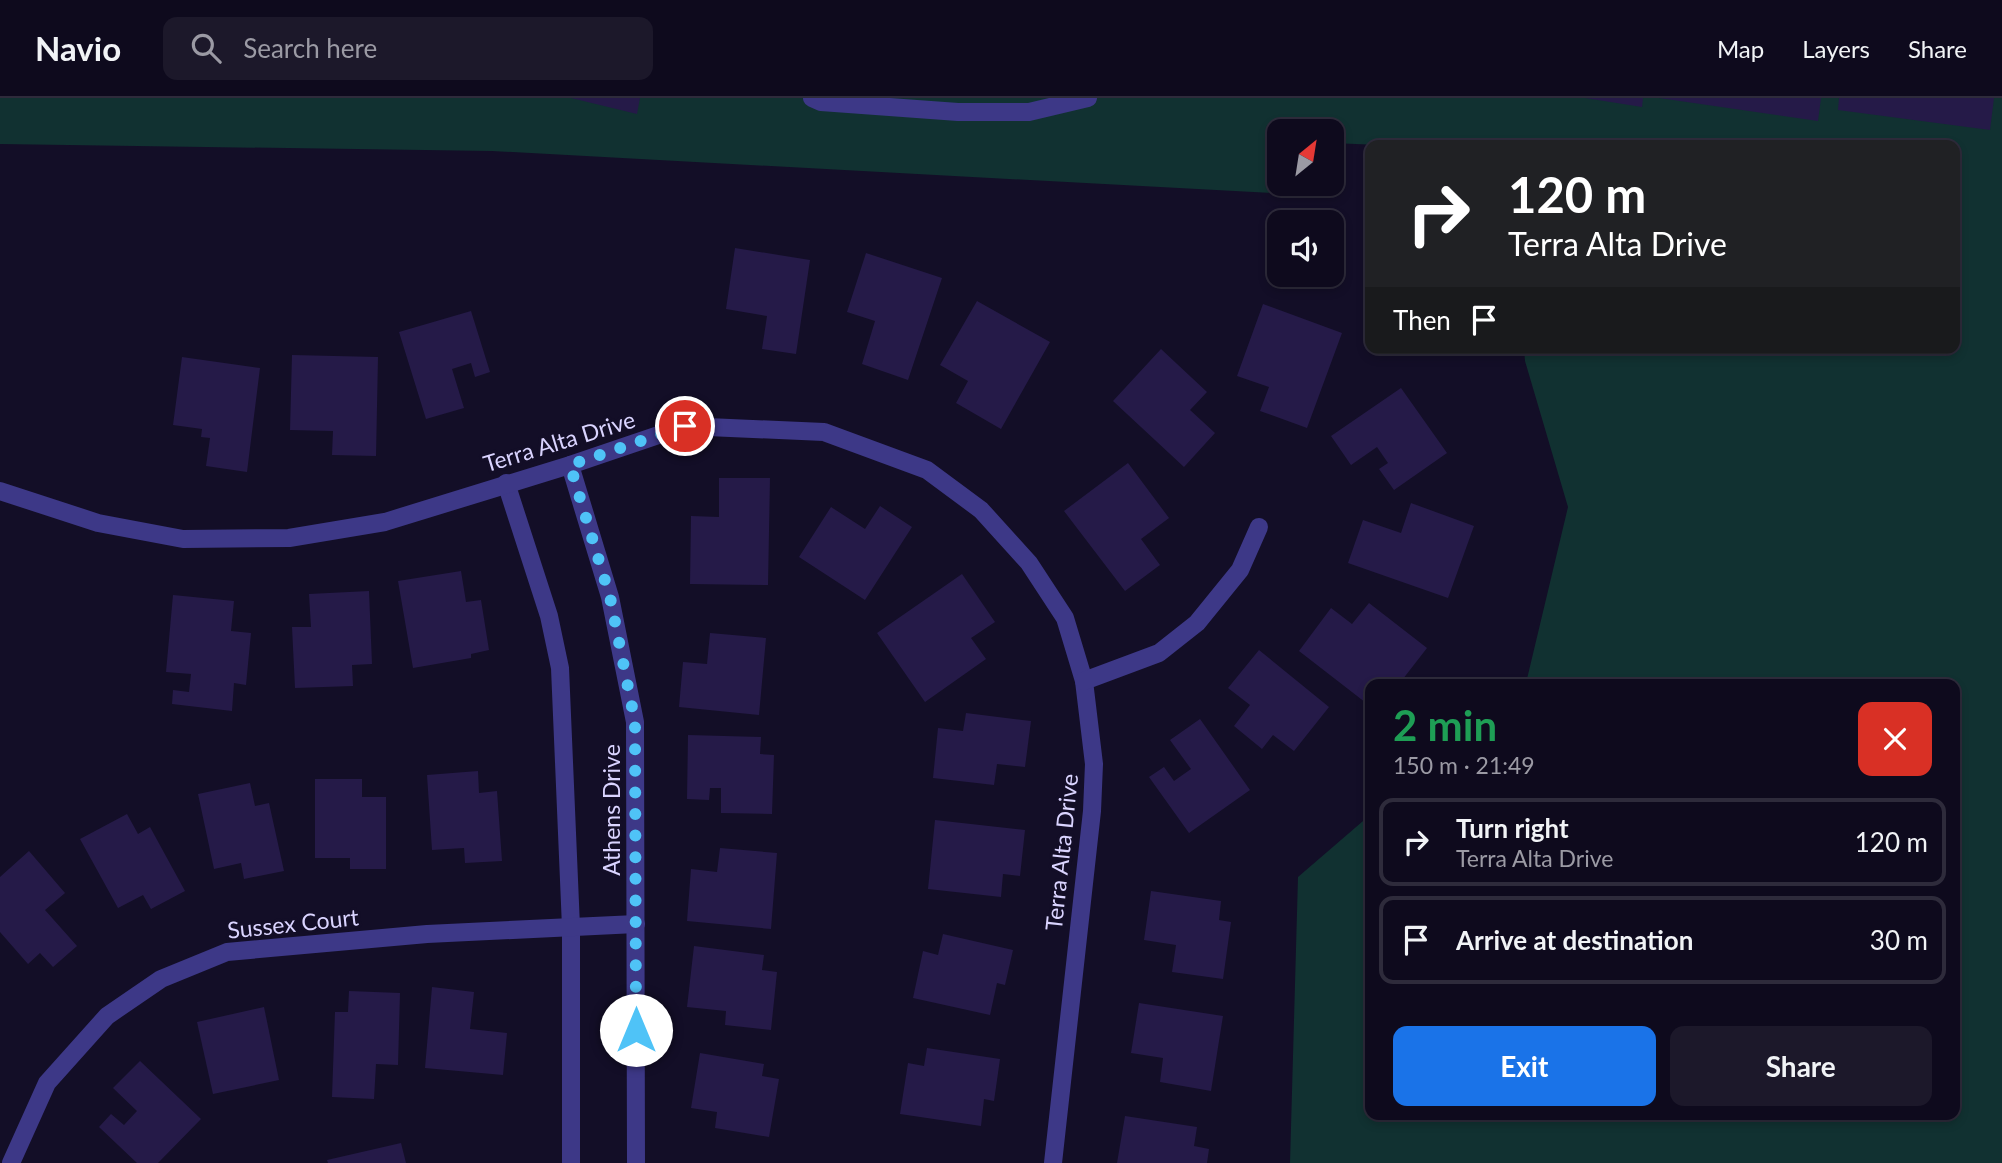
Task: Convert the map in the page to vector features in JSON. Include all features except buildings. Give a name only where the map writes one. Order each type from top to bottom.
[{"type":"street","points":[[812,98],[821,102],[958,112],[1029,112],[1088,98]]},
{"type":"street","name":"Terra Alta Drive","points":[[0,491],[98,523],[183,539],[289,538],[385,522],[685,426],[824,432],[927,470],[981,510],[1029,563],[1065,618],[1084,681],[1094,764],[1092,811],[1054,1163]]},
{"type":"street","name":"Athens Drive","points":[[570,465],[610,597],[635,722],[636,1163]]},
{"type":"street","name":"Athens Drive","points":[[506,483],[549,616],[561,668],[570,927],[571,1163]]},
{"type":"street","points":[[1084,681],[1159,653],[1197,622],[1240,570],[1259,527]]},
{"type":"street","name":"Sussex Court","points":[[10,1163],[47,1083],[107,1016],[161,979],[227,952],[427,934],[636,924]]},
{"type":"green space","points":[[0,98],[2002,98],[2002,1163],[1290,1163],[1298,877],[1365,819],[1365,1120],[1960,1120],[1960,679],[1527,679],[1568,507],[1524,354],[1960,354],[1960,140],[1365,140],[1365,144],[1344,144],[1344,119],[1267,119],[1267,193],[492,151],[0,144]]},
{"type":"route","points":[[636,1030],[635,722],[610,597],[570,465],[685,426]]}]
